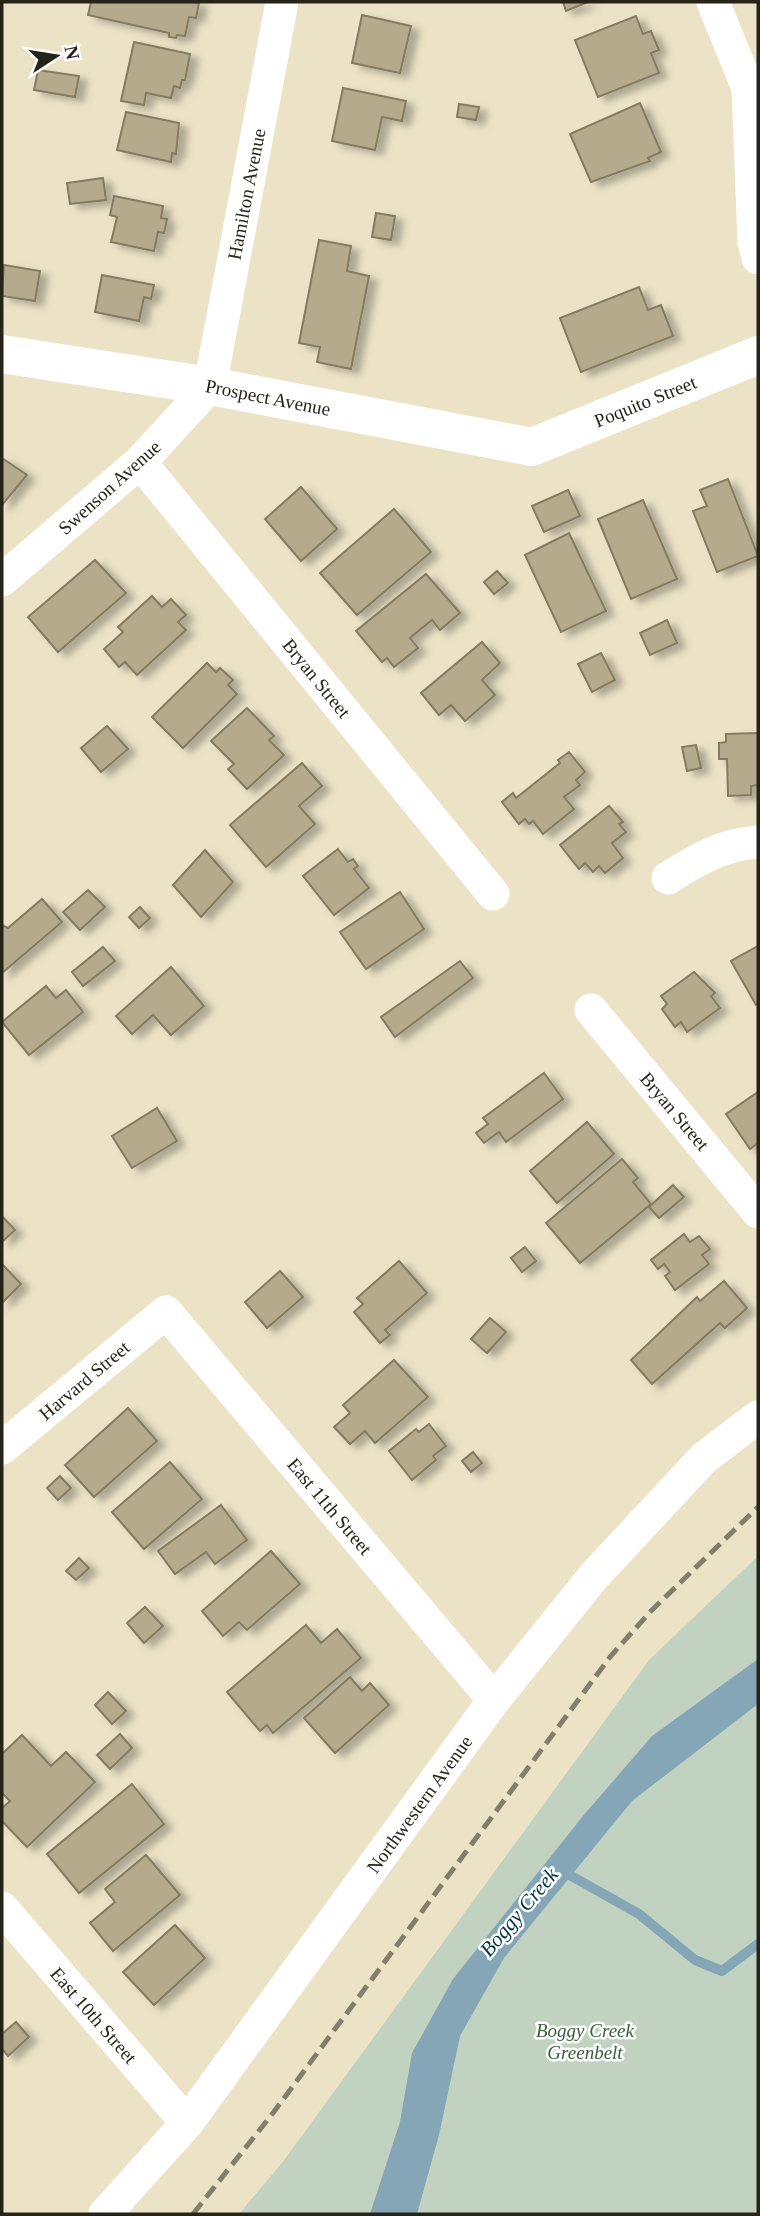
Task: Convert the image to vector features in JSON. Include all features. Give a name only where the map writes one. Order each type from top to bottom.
[{"type":"street","name":"Hamilton Avenue","points":[[210,386],[282,2]]},
{"type":"street","points":[[713,2],[748,88],[754,242],[758,258]]},
{"type":"street","name":"Prospect Avenue","points":[[2,354],[210,386],[533,447]]},
{"type":"street","name":"Poquito Street","points":[[533,447],[758,355]]},
{"type":"street","name":"Swenson Avenue","points":[[2,580],[141,462],[210,386]]},
{"type":"street","name":"Bryan Street","points":[[141,462],[493,894]]},
{"type":"street","points":[[668,878],[694,861],[737,843],[758,842]]},
{"type":"street","name":"Bryan Street","points":[[591,1010],[758,1212]]},
{"type":"street","name":"Harvard Street","points":[[2,1447],[166,1312]]},
{"type":"street","name":"East 11th Street","points":[[166,1312],[494,1700]]},
{"type":"street","name":"Northwestern Avenue","points":[[104,2214],[187,2123],[494,1700],[594,1576],[704,1458],[758,1416]]},
{"type":"street","name":"East 10th Street","points":[[2,1908],[187,2123]]},
{"type":"green space","name":"Boggy Creek Greenbelt","points":[[758,1556],[758,2214],[239,2214],[282,2163],[649,1660]]},
{"type":"water","name":"Boggy Creek","points":[[758,1659],[758,1704],[632,1801],[504,1958],[460,2036],[439,2135],[417,2214],[370,2214],[400,2122],[412,2053],[453,1979],[583,1816],[652,1736]]},
{"type":"building","points":[[91,2],[199,3],[196,18],[189,17],[185,36],[177,35],[176,38],[169,37],[169,33],[88,15]]},
{"type":"building","points":[[563,2],[588,2],[566,11]]},
{"type":"building","points":[[362,15],[411,26],[400,73],[352,63]]},
{"type":"building","points":[[636,16],[643,34],[651,31],[659,50],[651,53],[659,73],[598,97],[575,40]]},
{"type":"building","points":[[134,42],[190,54],[185,80],[182,80],[180,88],[174,86],[171,98],[146,93],[144,105],[121,101]]},
{"type":"building","points":[[38,70],[79,76],[75,97],[34,90]]},
{"type":"building","points":[[343,88],[406,101],[402,121],[382,117],[375,150],[332,141]]},
{"type":"building","points":[[640,103],[661,152],[648,158],[650,161],[591,182],[570,134]]},
{"type":"building","points":[[459,104],[479,107],[476,120],[457,117]]},
{"type":"building","points":[[126,112],[179,123],[176,154],[172,153],[171,162],[117,150]]},
{"type":"building","points":[[103,178],[106,200],[70,204],[67,183]]},
{"type":"building","points":[[114,196],[163,206],[161,218],[167,219],[164,233],[158,232],[154,251],[111,242],[117,217],[110,215]]},
{"type":"building","points":[[376,213],[395,216],[391,240],[372,237]]},
{"type":"building","points":[[319,240],[351,246],[347,271],[369,276],[351,369],[317,362],[320,347],[299,343]]},
{"type":"building","points":[[4,265],[40,271],[35,301],[2,296]]},
{"type":"building","points":[[102,275],[154,285],[151,299],[144,297],[139,321],[95,312]]},
{"type":"building","points":[[639,287],[648,310],[661,305],[673,336],[581,372],[560,318]]},
{"type":"building","points":[[2,458],[27,475],[2,505]]},
{"type":"building","points":[[728,479],[758,556],[717,572],[693,511],[707,506],[700,490]]},
{"type":"building","points":[[301,487],[337,529],[301,561],[265,519]]},
{"type":"building","points":[[568,490],[580,516],[544,532],[532,506]]},
{"type":"building","points":[[643,500],[677,579],[631,599],[598,519]]},
{"type":"building","points":[[394,509],[431,552],[357,615],[320,573]]},
{"type":"building","points":[[569,533],[606,611],[561,632],[525,555]]},
{"type":"building","points":[[95,560],[126,593],[58,652],[28,617]]},
{"type":"building","points":[[497,571],[508,583],[494,594],[484,582]]},
{"type":"building","points":[[426,574],[460,613],[440,630],[432,620],[410,638],[418,648],[394,667],[387,658],[382,662],[356,631]]},
{"type":"building","points":[[152,596],[162,607],[171,599],[186,615],[178,622],[186,630],[137,675],[125,662],[119,667],[104,649],[123,632],[118,627]]},
{"type":"building","points":[[667,620],[677,643],[650,655],[640,633]]},
{"type":"building","points":[[482,642],[500,663],[482,680],[495,695],[465,721],[451,705],[439,715],[421,693]]},
{"type":"building","points":[[601,653],[615,680],[592,692],[578,664]]},
{"type":"building","points":[[207,663],[216,672],[220,668],[233,680],[228,685],[237,694],[183,748],[152,717]]},
{"type":"building","points":[[247,708],[274,736],[269,740],[284,755],[247,789],[228,769],[234,764],[211,741]]},
{"type":"building","points":[[107,726],[128,749],[101,772],[81,748]]},
{"type":"building","points":[[758,733],[758,785],[751,786],[751,795],[728,796],[727,759],[719,759],[719,743],[726,742],[726,734]]},
{"type":"building","points":[[696,745],[701,768],[687,771],[682,747]]},
{"type":"building","points":[[569,752],[585,772],[576,780],[580,785],[564,797],[574,809],[543,834],[533,821],[529,824],[525,819],[519,824],[502,802],[513,793],[516,798],[560,763],[558,760]]},
{"type":"building","points":[[302,763],[322,786],[299,806],[315,824],[266,867],[230,825]]},
{"type":"building","points":[[609,806],[623,822],[619,824],[626,832],[612,843],[623,858],[605,873],[599,866],[593,872],[585,863],[579,869],[560,845]]},
{"type":"building","points":[[338,849],[348,862],[353,859],[358,866],[354,869],[369,888],[334,915],[303,876]]},
{"type":"building","points":[[205,850],[233,882],[201,917],[173,885]]},
{"type":"building","points":[[88,890],[105,907],[80,930],[63,912]]},
{"type":"building","points":[[400,892],[424,929],[366,969],[340,932]]},
{"type":"building","points":[[42,899],[62,922],[2,973],[2,925],[8,928]]},
{"type":"building","points":[[140,907],[150,918],[139,928],[129,917]]},
{"type":"building","points":[[758,946],[758,1004],[756,1005],[731,961]]},
{"type":"building","points":[[103,947],[115,961],[83,986],[72,972]]},
{"type":"building","points":[[460,961],[473,978],[395,1037],[381,1017]]},
{"type":"building","points":[[171,967],[204,1006],[171,1035],[153,1015],[132,1034],[116,1016]]},
{"type":"building","points":[[694,972],[715,993],[711,996],[720,1008],[687,1032],[681,1022],[675,1027],[662,1009],[667,1004],[661,996]]},
{"type":"building","points":[[46,986],[56,998],[66,990],[83,1012],[29,1055],[2,1022]]},
{"type":"building","points":[[544,1073],[563,1099],[506,1142],[499,1132],[484,1143],[476,1133],[488,1124],[483,1118]]},
{"type":"building","points":[[758,1092],[758,1143],[750,1149],[726,1114]]},
{"type":"building","points":[[157,1108],[177,1141],[132,1168],[112,1136]]},
{"type":"building","points":[[587,1122],[614,1154],[557,1203],[530,1171]]},
{"type":"building","points":[[622,1159],[638,1178],[633,1182],[651,1204],[580,1263],[546,1223]]},
{"type":"building","points":[[673,1185],[684,1197],[659,1218],[649,1207]]},
{"type":"building","points":[[2,1216],[15,1230],[2,1242]]},
{"type":"building","points":[[684,1234],[690,1242],[699,1236],[710,1249],[702,1255],[709,1264],[675,1290],[665,1276],[670,1272],[664,1264],[658,1269],[651,1260]]},
{"type":"building","points":[[525,1247],[536,1261],[522,1272],[511,1258]]},
{"type":"building","points":[[399,1261],[427,1293],[385,1330],[390,1335],[380,1343],[354,1312],[363,1304],[357,1298]]},
{"type":"building","points":[[2,1264],[21,1284],[2,1303]]},
{"type":"building","points":[[280,1271],[303,1297],[267,1328],[245,1302]]},
{"type":"building","points":[[724,1281],[747,1308],[725,1328],[720,1323],[652,1384],[631,1360],[697,1297],[700,1301]]},
{"type":"building","points":[[490,1318],[506,1332],[487,1353],[471,1339]]},
{"type":"building","points":[[394,1360],[428,1397],[375,1443],[365,1431],[350,1444],[334,1427],[350,1413],[343,1405]]},
{"type":"building","points":[[128,1408],[157,1441],[94,1497],[65,1465]]},
{"type":"building","points":[[429,1424],[446,1446],[433,1456],[436,1460],[412,1480],[389,1451],[416,1429],[419,1432]]},
{"type":"building","points":[[473,1452],[482,1463],[471,1472],[462,1461]]},
{"type":"building","points":[[170,1462],[202,1499],[144,1549],[112,1512]]},
{"type":"building","points":[[60,1476],[71,1488],[58,1500],[47,1488]]},
{"type":"building","points":[[221,1505],[247,1540],[215,1564],[206,1552],[175,1574],[158,1551]]},
{"type":"building","points":[[271,1551],[300,1584],[247,1630],[239,1622],[223,1636],[202,1611]]},
{"type":"building","points":[[79,1558],[89,1568],[76,1580],[66,1571]]},
{"type":"building","points":[[145,1607],[163,1626],[144,1643],[127,1623]]},
{"type":"building","points":[[306,1625],[321,1643],[337,1629],[361,1658],[273,1733],[267,1725],[260,1731],[227,1692]]},
{"type":"building","points":[[350,1677],[362,1691],[370,1683],[389,1705],[335,1753],[304,1718]]},
{"type":"building","points":[[108,1692],[126,1711],[112,1724],[95,1705]]},
{"type":"building","points":[[120,1734],[132,1748],[110,1769],[97,1755]]},
{"type":"building","points":[[22,1735],[51,1766],[66,1752],[95,1782],[27,1847],[2,1821],[2,1808],[10,1801],[2,1793],[2,1754]]},
{"type":"building","points":[[132,1784],[164,1824],[79,1893],[47,1854]]},
{"type":"building","points":[[146,1855],[180,1895],[113,1951],[90,1923],[115,1902],[105,1889]]},
{"type":"building","points":[[175,1925],[205,1958],[154,2005],[123,1972]]},
{"type":"building","points":[[16,2022],[29,2037],[8,2056],[2,2049],[2,2034]]},
{"type":"waterway","name":"Boggy Creek","points":[[559,1869],[639,1914],[695,1960],[722,1971],[758,1944]]},
{"type":"railway","points":[[193,2214],[273,2113],[610,1657],[651,1611],[758,1507]]}]
